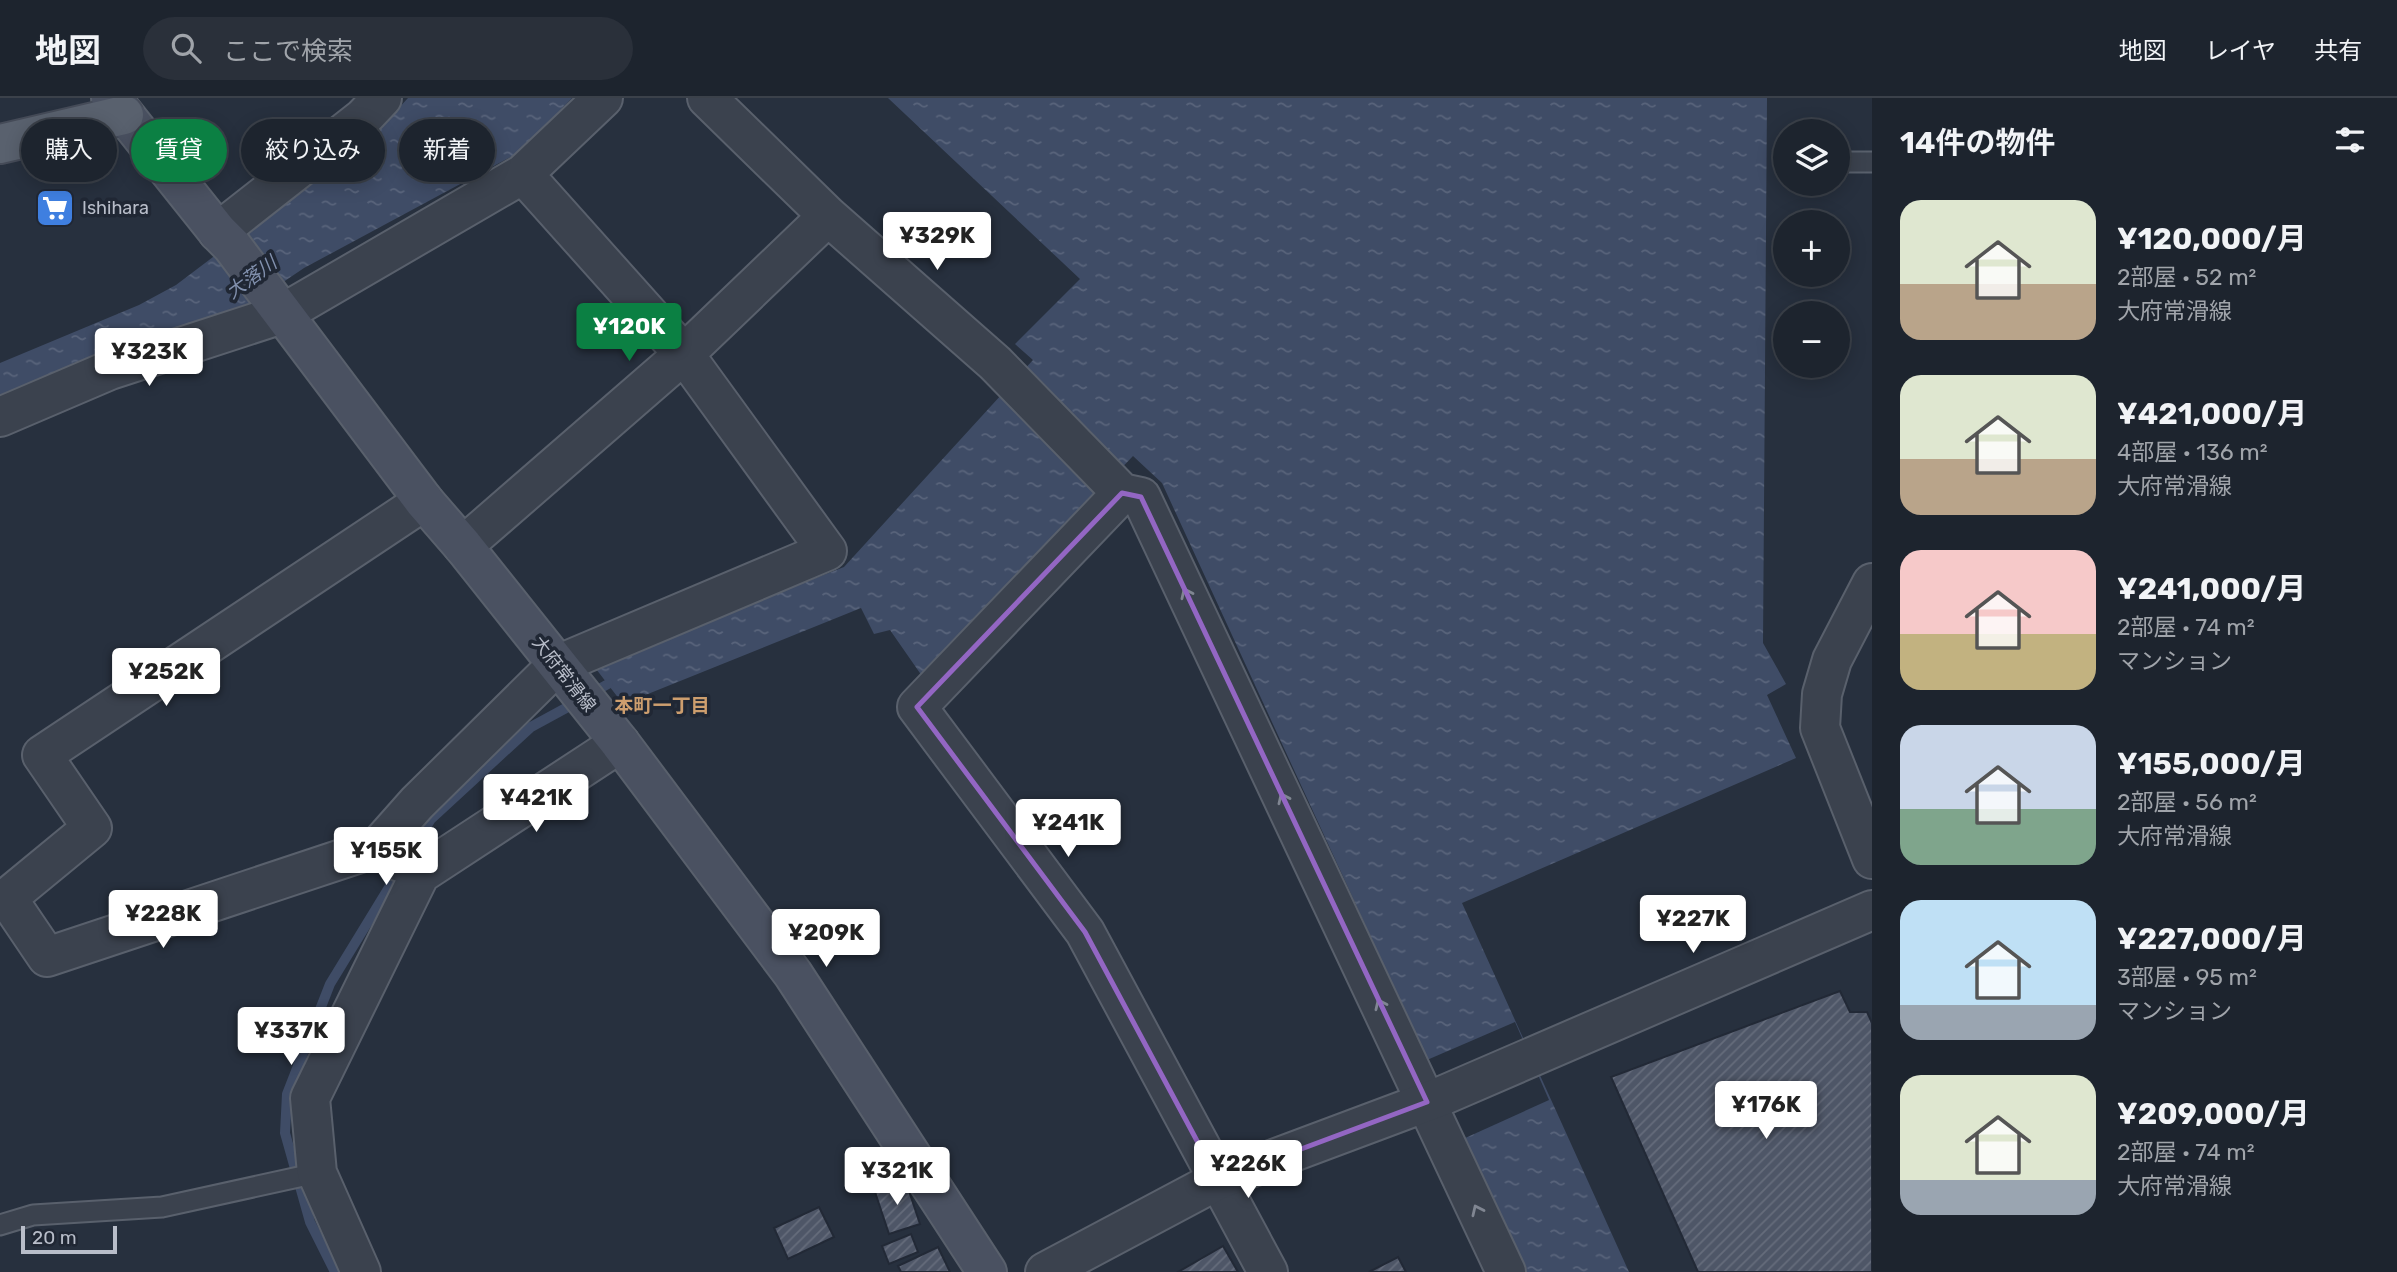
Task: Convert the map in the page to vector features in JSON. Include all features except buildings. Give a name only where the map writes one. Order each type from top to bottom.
[{"type":"main road","points":[[0,144],[116,103]]},
{"type":"main road","name":"大府常滑線","points":[[116,103],[225,239],[424,501],[608,729],[793,974],[987,1272]]},
{"type":"street","points":[[0,417],[110,370],[276,306],[523,174],[603,98]]},
{"type":"street","points":[[707,98],[828,216],[995,363],[1122,493],[1141,497],[1432,1100],[1506,1272]]},
{"type":"street","points":[[225,239],[363,105]]},
{"type":"street","points":[[424,501],[41,755],[92,828],[3,899],[47,957],[382,849],[417,803],[564,673],[827,551],[684,354],[523,174]]},
{"type":"street","points":[[463,546],[684,354],[828,216]]},
{"type":"street","points":[[1122,493],[917,706],[1085,932],[1268,1272]]},
{"type":"street","points":[[1872,583],[1832,660],[1822,694],[1820,729],[1872,859]]},
{"type":"street","points":[[361,1272],[316,1174],[310,1098],[419,874],[608,729]]},
{"type":"street","points":[[382,849],[419,874]]},
{"type":"street","points":[[1045,1272],[1217,1180],[1432,1100],[1872,910]]},
{"type":"lane","points":[[1850,162],[1872,162]]},
{"type":"lane","points":[[0,1225],[33,1215],[162,1207],[316,1174]]},
{"type":"highlighted area","points":[[1122,493],[1141,497],[1427,1102],[1218,1180],[1085,932],[917,707]]},
{"type":"water","name":"大落川","points":[[408,98],[572,98],[520,152],[495,165],[495,119],[399,119],[399,182],[464,182],[304,268],[236,314],[0,410],[0,363],[139,305],[176,285],[312,182],[385,182],[385,123]]},
{"type":"water","points":[[888,98],[1767,98],[1763,643],[1786,684],[1767,695],[1796,758],[1462,903],[1629,1272],[1525,1272],[1162,483],[1133,456],[922,676],[890,630],[874,634],[861,608],[623,704],[593,665],[844,567],[1033,360],[1015,344],[1080,279]]},
{"type":"pier","points":[[1515,1022],[1549,1100],[1463,1139],[1427,1060]]},
{"type":"waterway","points":[[590,694],[608,684]]},
{"type":"waterway","points":[[407,858],[431,819],[531,727],[577,702]]},
{"type":"waterway","points":[[335,1272],[310,1222],[285,1133],[287,1094],[330,984],[399,871]]},
{"type":"place","name":"Ishihara","points":[[55,208]]},
{"type":"district","name":"本町一丁目","points":[[662,705]]}]
